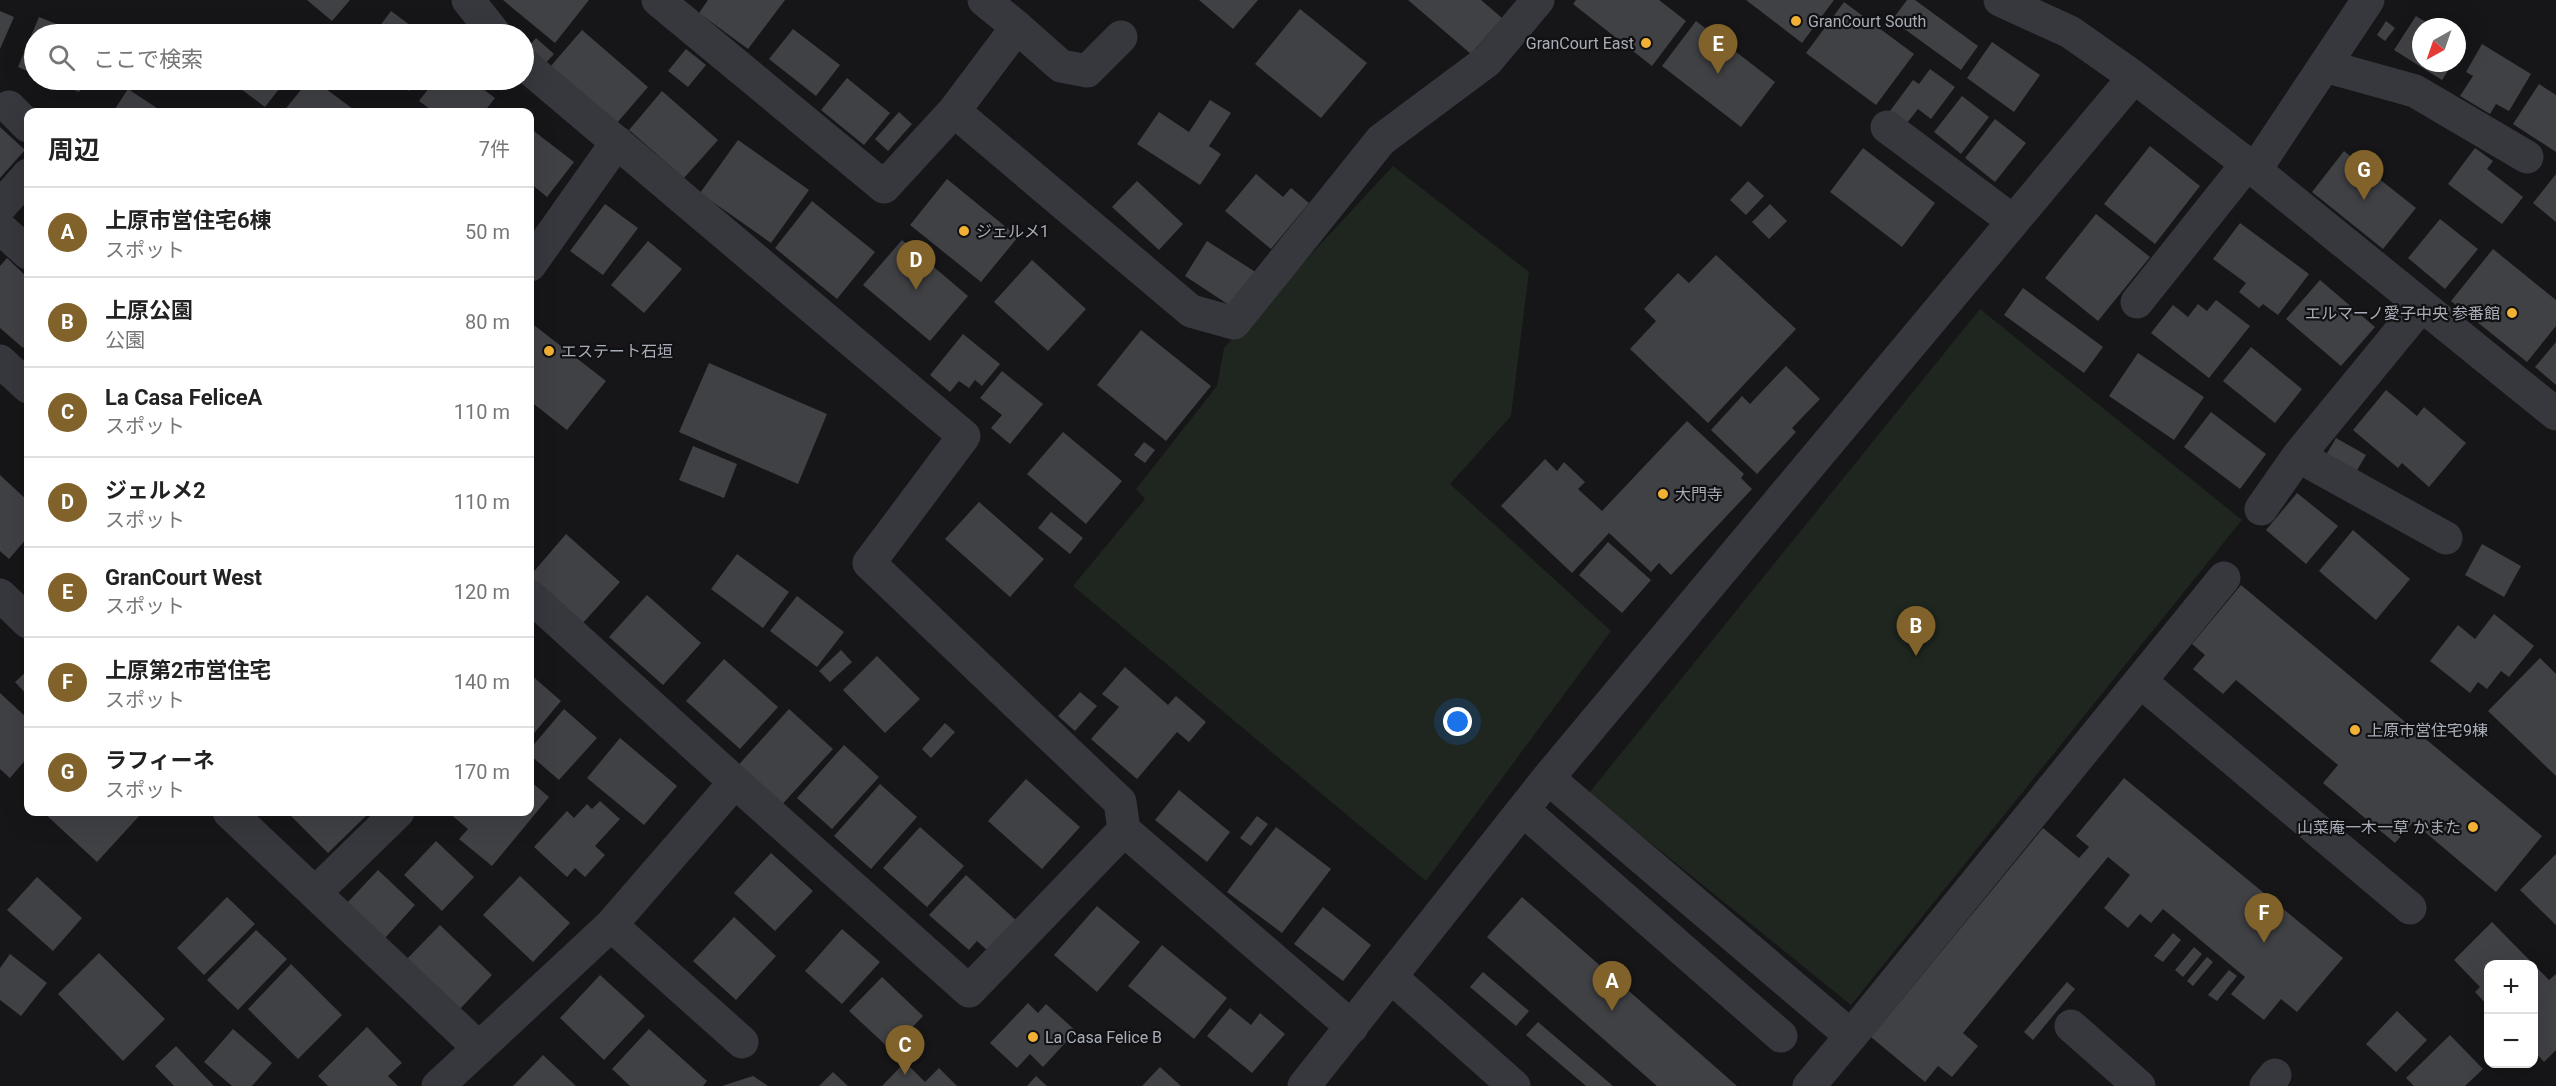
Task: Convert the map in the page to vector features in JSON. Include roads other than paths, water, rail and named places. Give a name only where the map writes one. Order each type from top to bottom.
[{"type":"street","points":[[468,0],[487,24]]},
{"type":"street","points":[[658,0],[884,187],[954,111],[1017,27]]},
{"type":"street","points":[[984,0],[1062,66],[1087,71],[1121,38]]},
{"type":"street","points":[[954,111],[1191,311],[1234,323],[1381,140],[1487,61],[1538,0]]},
{"type":"street","points":[[2000,0],[2070,32],[2134,77],[2251,167],[2556,414]]},
{"type":"street","points":[[2137,302],[2251,167],[2325,66],[2368,0]]},
{"type":"street","points":[[2325,66],[2415,91],[2527,157]]},
{"type":"street","points":[[534,72],[964,436],[868,563],[1120,802],[1124,830],[1352,1027]]},
{"type":"street","points":[[1304,1086],[1548,778],[2134,77]]},
{"type":"street","points":[[1887,127],[2013,221]]},
{"type":"street","points":[[534,259],[617,142]]},
{"type":"street","points":[[0,207],[24,180]]},
{"type":"street","points":[[0,228],[24,249]]},
{"type":"street","points":[[2261,509],[2298,456],[2421,306]]},
{"type":"street","points":[[0,361],[24,383]]},
{"type":"street","points":[[2298,456],[2446,538]]},
{"type":"street","points":[[1809,1086],[2224,578]]},
{"type":"street","points":[[0,595],[24,618]]},
{"type":"street","points":[[534,600],[969,991],[1124,830]]},
{"type":"street","points":[[2140,681],[2410,908]]},
{"type":"street","points":[[1548,778],[1851,1036]]},
{"type":"street","points":[[438,1086],[611,925],[735,782]]},
{"type":"street","points":[[1523,810],[1781,1036]]},
{"type":"street","points":[[233,816],[479,1048]]},
{"type":"street","points":[[315,893],[394,816]]},
{"type":"street","points":[[611,925],[742,1042]]},
{"type":"street","points":[[1391,977],[1514,1086]]},
{"type":"street","points":[[2072,1026],[2139,1086]]},
{"type":"place","name":"GranCourt South","points":[[1796,21]]},
{"type":"place","name":"GranCourt East","points":[[1646,43]]},
{"type":"place","name":"GranCourt West","points":[[1718,74]]},
{"type":"place","name":"ラフィーネ","points":[[2364,200]]},
{"type":"place","name":"ジェルメ1","points":[[964,231]]},
{"type":"place","name":"ジェルメ2","points":[[916,290]]},
{"type":"place","name":"エルマーノ愛子中央 参番館","points":[[2512,313]]},
{"type":"place","name":"エステート石垣","points":[[549,351]]},
{"type":"place","name":"大門寺","points":[[1663,494]]},
{"type":"place","name":"上原公園","points":[[1916,656]]},
{"type":"place","name":"上原市営住宅9棟","points":[[2355,730]]},
{"type":"place","name":"山菜庵一木一草 かまた","points":[[2473,827]]},
{"type":"place","name":"上原第2市営住宅","points":[[2264,943]]},
{"type":"place","name":"上原市営住宅6棟","points":[[1612,1011]]},
{"type":"place","name":"La Casa Felice B","points":[[1033,1037]]},
{"type":"place","name":"La Casa FeliceA","points":[[905,1075]]}]
